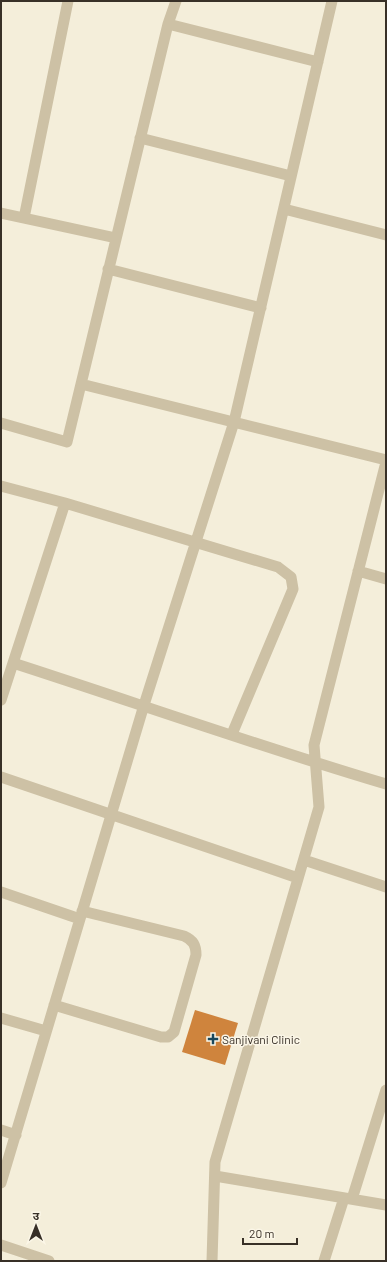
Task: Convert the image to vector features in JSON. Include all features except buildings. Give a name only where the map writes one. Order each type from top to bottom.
[{"type":"street","points":[[24,218],[68,1]]},
{"type":"street","points":[[1,423],[67,442],[168,24],[176,1]]},
{"type":"street","points":[[1,1183],[144,705],[234,422],[332,1]]},
{"type":"street","points":[[168,24],[318,62]]},
{"type":"street","points":[[140,138],[291,176]]},
{"type":"street","points":[[284,209],[386,235]]},
{"type":"street","points":[[1,214],[116,238]]},
{"type":"street","points":[[108,269],[261,308]]},
{"type":"street","points":[[80,384],[386,461],[314,745],[319,807],[215,1162],[212,1261]]},
{"type":"street","points":[[1,486],[65,503],[278,567],[290,577],[293,589],[232,734]]},
{"type":"street","points":[[1,700],[65,503]]},
{"type":"street","points":[[358,571],[386,579]]},
{"type":"street","points":[[13,663],[232,734],[315,763],[386,784]]},
{"type":"street","points":[[1,777],[298,878]]},
{"type":"street","points":[[304,860],[386,887]]},
{"type":"street","points":[[1,892],[81,915],[184,936],[191,939],[196,946],[196,955],[174,1032],[168,1037],[161,1037],[54,1005]]},
{"type":"street","points":[[1,1018],[46,1031]]},
{"type":"street","points":[[324,1261],[348,1199],[386,1090]]},
{"type":"street","points":[[1,1130],[16,1135]]},
{"type":"street","points":[[215,1176],[386,1205]]},
{"type":"street","points":[[1,1245],[49,1261]]},
{"type":"place","name":"Sanjivani Clinic","points":[[213,1039]]}]
